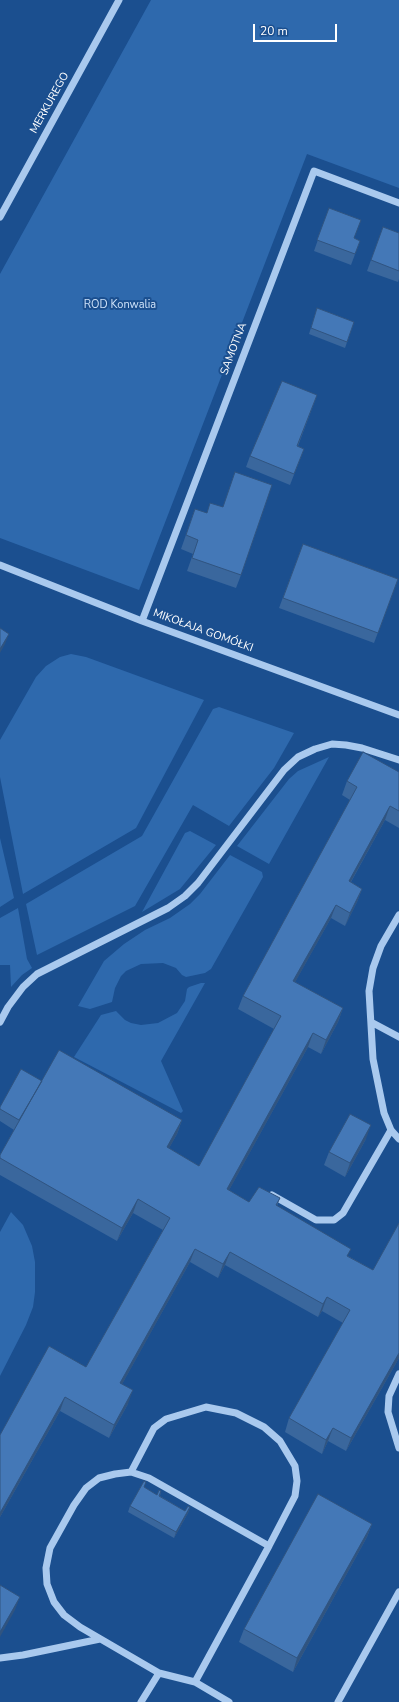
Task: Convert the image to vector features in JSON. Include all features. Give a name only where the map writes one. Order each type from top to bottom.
[{"type":"street","name":"MERKUREGO","points":[[0,217],[119,0]]},
{"type":"street","name":"SAMOTNA","points":[[142,621],[314,171],[399,203]]},
{"type":"street","name":"MIKOŁAJA GOMÓŁKI","points":[[0,566],[142,621],[399,715]]},
{"type":"street","points":[[0,1022],[8,1007],[23,987],[37,974],[168,908],[185,896],[198,884],[284,770],[298,756],[332,744],[362,748],[399,760]]},
{"type":"street","points":[[399,915],[381,946],[373,968],[369,991],[373,1059],[384,1113],[391,1130],[399,1139]]},
{"type":"street","points":[[371,1022],[399,1037]]},
{"type":"street","points":[[265,1190],[316,1220],[334,1220],[343,1213],[391,1130]]},
{"type":"street","points":[[399,1374],[389,1396],[388,1412],[399,1448]]},
{"type":"street","points":[[131,1472],[154,1428],[166,1419],[206,1407],[236,1413],[264,1427],[280,1441],[294,1466],[297,1481],[295,1496],[194,1682]]},
{"type":"street","points":[[229,1702],[194,1682],[159,1673],[80,1627],[64,1615],[54,1602],[48,1584],[47,1574],[50,1548],[74,1505],[86,1488],[99,1478],[131,1472],[150,1478],[269,1546]]},
{"type":"street","points":[[338,1702],[399,1592]]},
{"type":"street","points":[[0,1658],[23,1655],[100,1639]]},
{"type":"street","points":[[141,1702],[159,1673]]},
{"type":"green space","name":"ROD Konwalia","points":[[151,0],[399,0],[399,188],[307,154],[139,590],[0,538],[0,274]]},
{"type":"green space","points":[[71,654],[86,657],[204,700],[136,828],[23,894],[0,777],[0,740],[36,677],[46,666],[60,657]]},
{"type":"green space","points":[[219,707],[294,733],[274,768],[229,826],[193,805],[135,906],[37,955],[26,904],[142,836],[213,709]]},
{"type":"green space","points":[[329,757],[269,864],[237,846],[289,779],[298,771]]},
{"type":"green space","points":[[190,831],[216,845],[180,889],[142,912],[185,833]]},
{"type":"green space","points":[[0,838],[14,898],[0,907]]},
{"type":"green space","points":[[230,855],[262,872],[263,877],[211,969],[205,973],[186,977],[176,968],[163,963],[141,964],[126,971],[121,976],[115,988],[112,1002],[90,1009],[78,1006],[104,961],[124,944],[145,930],[170,918],[190,904],[200,894]]},
{"type":"green space","points":[[18,908],[27,959],[32,968],[22,975],[11,987],[10,965],[0,965],[0,918]]},
{"type":"green space","points":[[201,983],[205,983],[161,1061],[183,1111],[181,1113],[74,1057],[101,1015],[116,1011],[125,1020],[131,1023],[141,1025],[158,1023],[177,1013],[185,1001],[187,989]]},
{"type":"green space","points":[[11,1212],[23,1225],[32,1246],[35,1262],[35,1292],[33,1307],[26,1325],[0,1376],[0,1232]]},
{"type":"building","points":[[329,208],[361,220],[354,238],[360,241],[355,254],[317,240]]},
{"type":"building","points":[[383,227],[399,233],[399,271],[371,260]]},
{"type":"building","points":[[317,308],[354,322],[347,342],[311,328]]},
{"type":"building","points":[[282,381],[317,395],[297,446],[304,449],[294,474],[250,456]]},
{"type":"building","points":[[235,472],[272,485],[241,575],[192,558],[198,540],[186,535],[195,509],[207,513],[210,503],[223,507]]},
{"type":"building","points":[[303,544],[398,579],[378,633],[283,598]]},
{"type":"building","points":[[0,628],[9,634],[0,649]]},
{"type":"building","points":[[363,752],[399,772],[399,811],[390,806],[349,881],[362,889],[350,913],[336,905],[293,981],[343,1008],[326,1040],[313,1033],[227,1189],[249,1202],[259,1187],[280,1198],[276,1205],[351,1249],[347,1256],[373,1270],[399,1223],[399,1353],[351,1438],[333,1428],[326,1440],[289,1418],[350,1310],[327,1297],[323,1304],[230,1252],[223,1264],[195,1249],[120,1383],[133,1390],[114,1425],[65,1397],[0,1513],[0,1435],[49,1346],[86,1367],[170,1218],[138,1199],[122,1228],[0,1158],[0,1155],[59,1050],[182,1120],[167,1147],[199,1166],[281,1016],[243,996],[357,787],[347,781]]},
{"type":"building","points":[[21,1069],[42,1081],[19,1120],[0,1109],[0,1107]]},
{"type":"building","points":[[350,1114],[371,1125],[350,1163],[329,1152]]},
{"type":"building","points":[[144,1481],[146,1482],[144,1487],[157,1495],[159,1490],[161,1491],[159,1496],[185,1511],[188,1506],[190,1507],[176,1532],[130,1506]]},
{"type":"building","points":[[318,1494],[372,1524],[297,1658],[244,1629]]},
{"type":"building","points":[[0,1585],[20,1597],[0,1632]]}]
